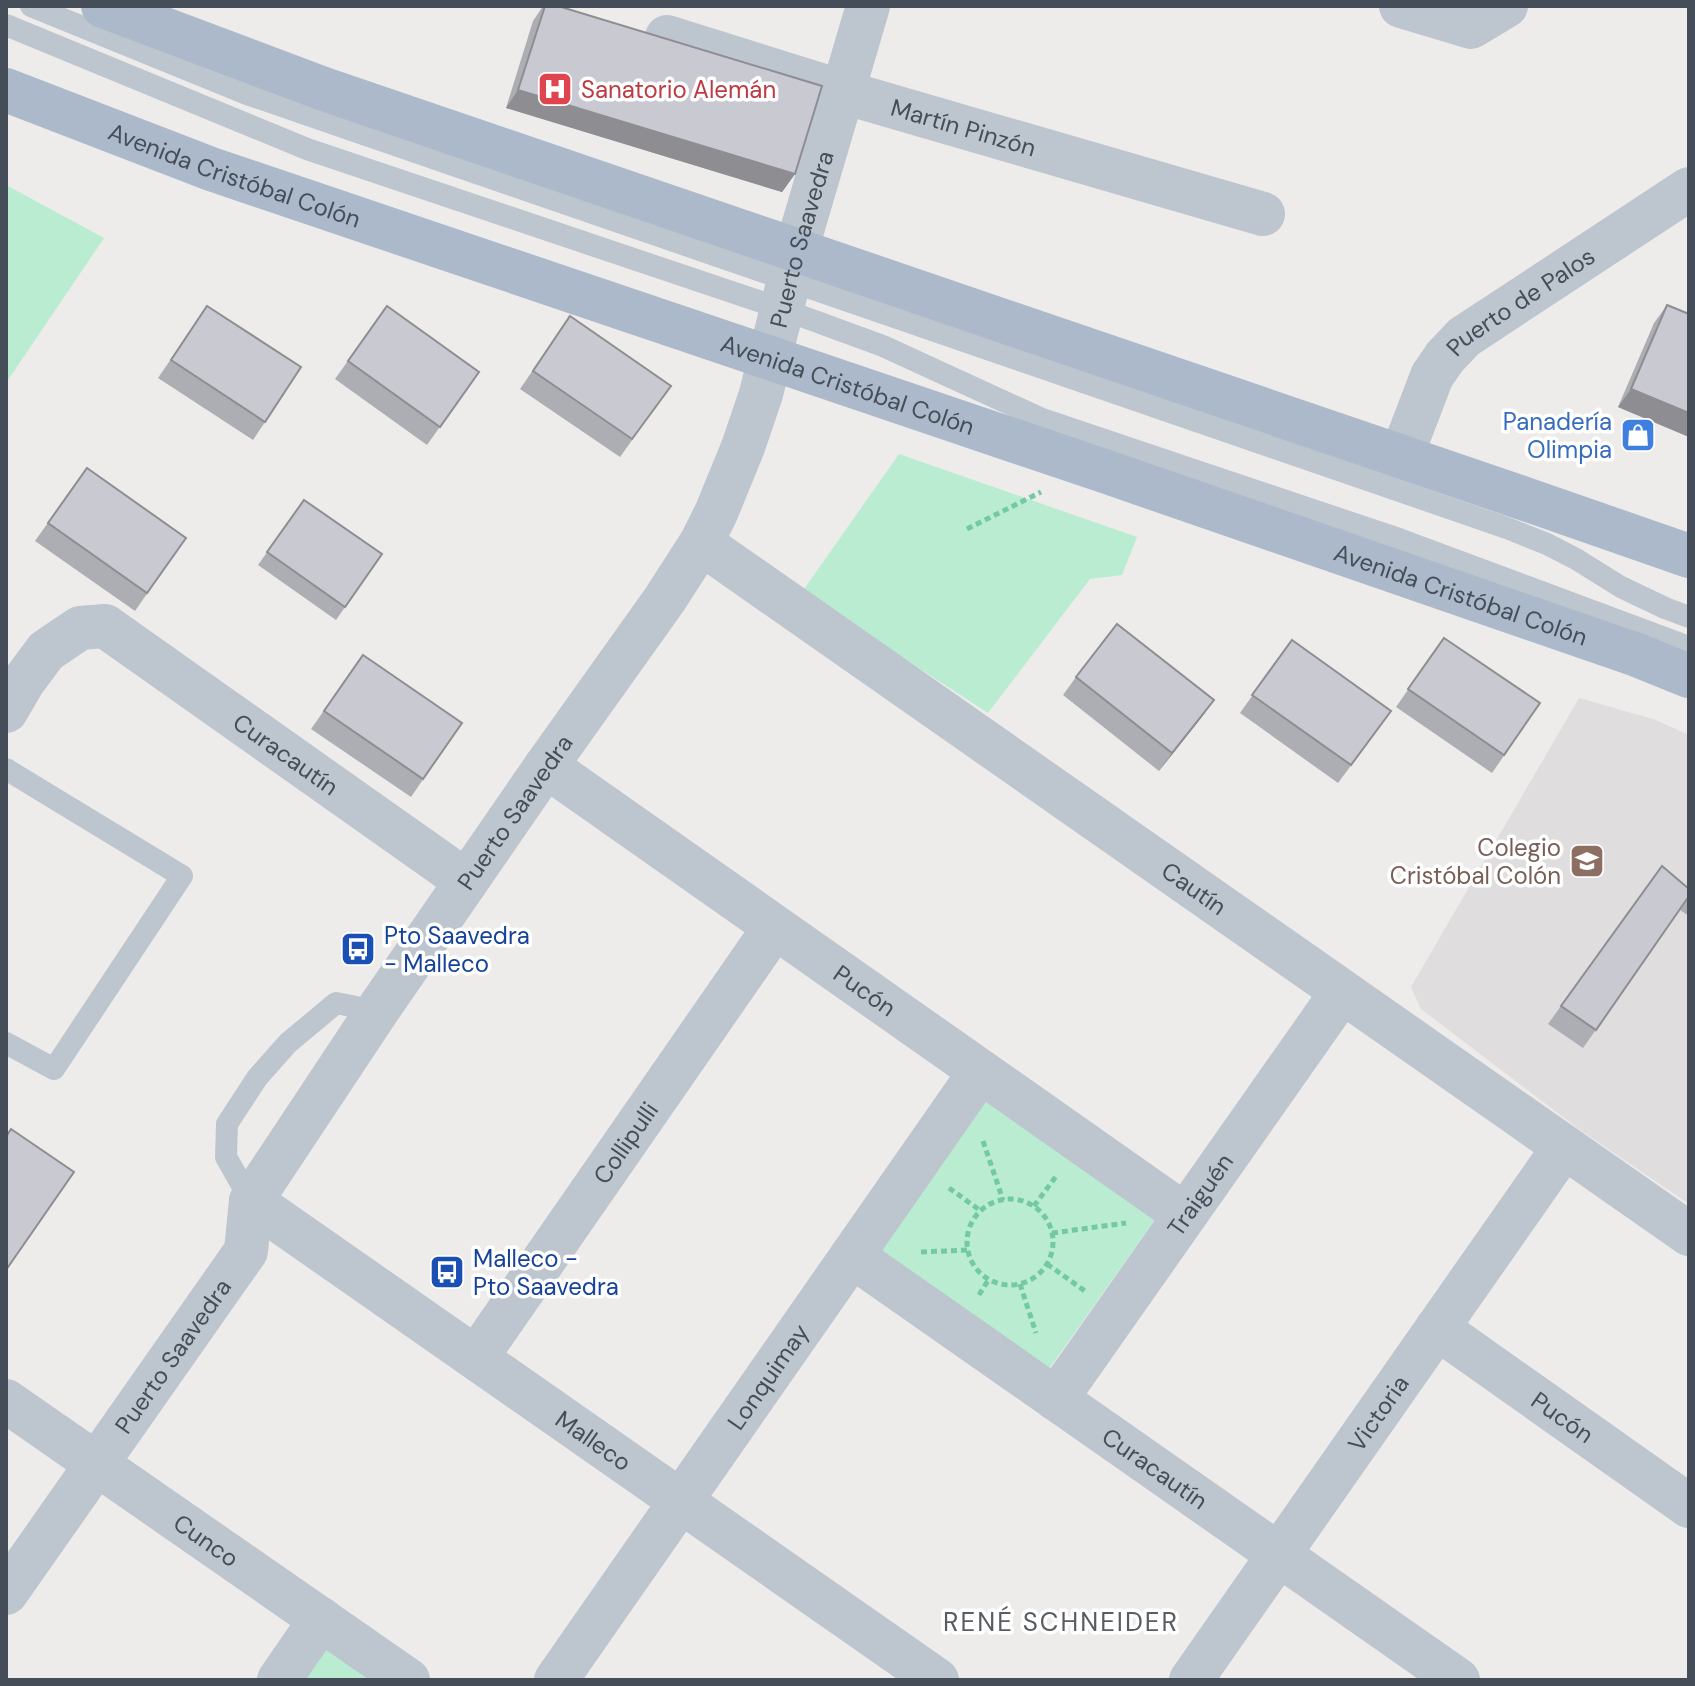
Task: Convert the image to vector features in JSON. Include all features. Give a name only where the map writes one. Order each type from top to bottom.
[{"type":"main road","points":[[103,6],[324,89],[789,280],[1401,457],[1689,556]]},
{"type":"main road","name":"Avenida Cristóbal Colón","points":[[6,90],[211,169],[1107,472],[1637,655],[1689,676]]},
{"type":"street","name":"Puerto Saavedra","points":[[6,1593],[246,1251],[251,1201],[377,1011],[701,543],[743,447],[771,358],[789,280],[868,6]]},
{"type":"street","points":[[1401,6],[1471,27],[1506,6]]},
{"type":"street","name":"Martín Pinzón","points":[[667,37],[843,92],[1263,214]]},
{"type":"street","name":"Puerto de Palos","points":[[1401,457],[1432,376],[1464,337],[1689,189]]},
{"type":"street","name":"Cautín","points":[[701,543],[1689,1234]]},
{"type":"street","name":"Curacautín","points":[[6,711],[46,651],[80,628],[105,626],[466,881]]},
{"type":"street","name":"Pucón","points":[[546,766],[774,928],[973,1082],[1185,1215]]},
{"type":"street","name":"Collipulli","points":[[476,1358],[774,928]]},
{"type":"street","name":"Traiguén","points":[[1056,1399],[1342,992]]},
{"type":"street","name":"Lonquimay","points":[[556,1680],[973,1082]]},
{"type":"street","name":"Victoria","points":[[1191,1680],[1564,1147]]},
{"type":"street","name":"Malleco","points":[[251,1201],[681,1501],[893,1668],[937,1680]]},
{"type":"street","name":"Curacautín","points":[[852,1256],[1458,1680]]},
{"type":"street","name":"Pucón","points":[[1437,1328],[1689,1506]]},
{"type":"street","name":"Cunco","points":[[6,1401],[408,1680]]},
{"type":"street","points":[[279,1680],[321,1619]]},
{"type":"lane","points":[[31,6],[247,94],[1507,528],[1547,544],[1621,587],[1689,617]]},
{"type":"lane","points":[[6,25],[307,149],[789,280],[883,346],[1042,419],[1399,539],[1689,647]]},
{"type":"lane","points":[[6,769],[182,876],[54,1069],[6,1043]]},
{"type":"lane","points":[[251,1201],[226,1157],[227,1124],[257,1078],[288,1043],[336,1003],[377,1011]]},
{"type":"path","points":[[967,529],[1046,489]]},
{"type":"path","points":[[973,1082],[1003,1200]]},
{"type":"path","points":[[1003,1200],[1021,1201],[1034,1206],[1045,1216],[1053,1243],[1051,1257],[1044,1270],[1033,1279],[1006,1286],[981,1274],[972,1263],[968,1250],[972,1222],[992,1203],[1003,1200]]},
{"type":"path","points":[[1052,1233],[1185,1215]]},
{"type":"shaded area","name":"Colegio Cristóbal Colón","points":[[1579,698],[1656,720],[1689,735],[1689,1204],[1580,1130],[1421,1009],[1411,987]]},
{"type":"green space","points":[[6,185],[104,238],[6,383]]},
{"type":"green space","points":[[899,454],[1137,537],[1122,575],[1090,579],[988,713],[802,592]]},
{"type":"green space","points":[[990,1094],[1159,1214],[1046,1373],[877,1253]]},
{"type":"green space","points":[[331,1634],[398,1680],[299,1680]]},
{"type":"building","points":[[545,6],[558,6],[822,86],[795,174],[518,90]]},
{"type":"building","points":[[1667,305],[1689,314],[1689,413],[1631,389]]},
{"type":"building","points":[[207,306],[301,367],[265,422],[171,360]]},
{"type":"building","points":[[387,306],[479,372],[440,427],[348,361]]},
{"type":"building","points":[[570,316],[671,386],[632,439],[533,371]]},
{"type":"building","points":[[87,468],[186,538],[147,593],[48,523]]},
{"type":"building","points":[[304,500],[382,554],[345,607],[267,552]]},
{"type":"building","points":[[1117,624],[1214,700],[1172,753],[1076,677]]},
{"type":"building","points":[[1444,638],[1540,703],[1504,755],[1408,689]]},
{"type":"building","points":[[1292,640],[1391,711],[1351,765],[1252,695]]},
{"type":"building","points":[[363,655],[462,723],[423,779],[324,711]]},
{"type":"building","points":[[1662,866],[1689,889],[1689,896],[1596,1030],[1561,1006]]},
{"type":"building","points":[[11,1129],[74,1172],[6,1270],[6,1137]]},
{"type":"place","name":"Sanatorio Alemán","points":[[555,89]]},
{"type":"place","name":"Panadería Olimpia","points":[[1638,435]]},
{"type":"place","name":"Colegio Cristóbal Colón","points":[[1587,861]]},
{"type":"place","name":"Pto Saavedra - Malleco","points":[[358,949]]},
{"type":"place","name":"Malleco - Pto Saavedra","points":[[447,1272]]},
{"type":"district","name":"RENÉ SCHNEIDER","points":[[1061,1622]]}]
